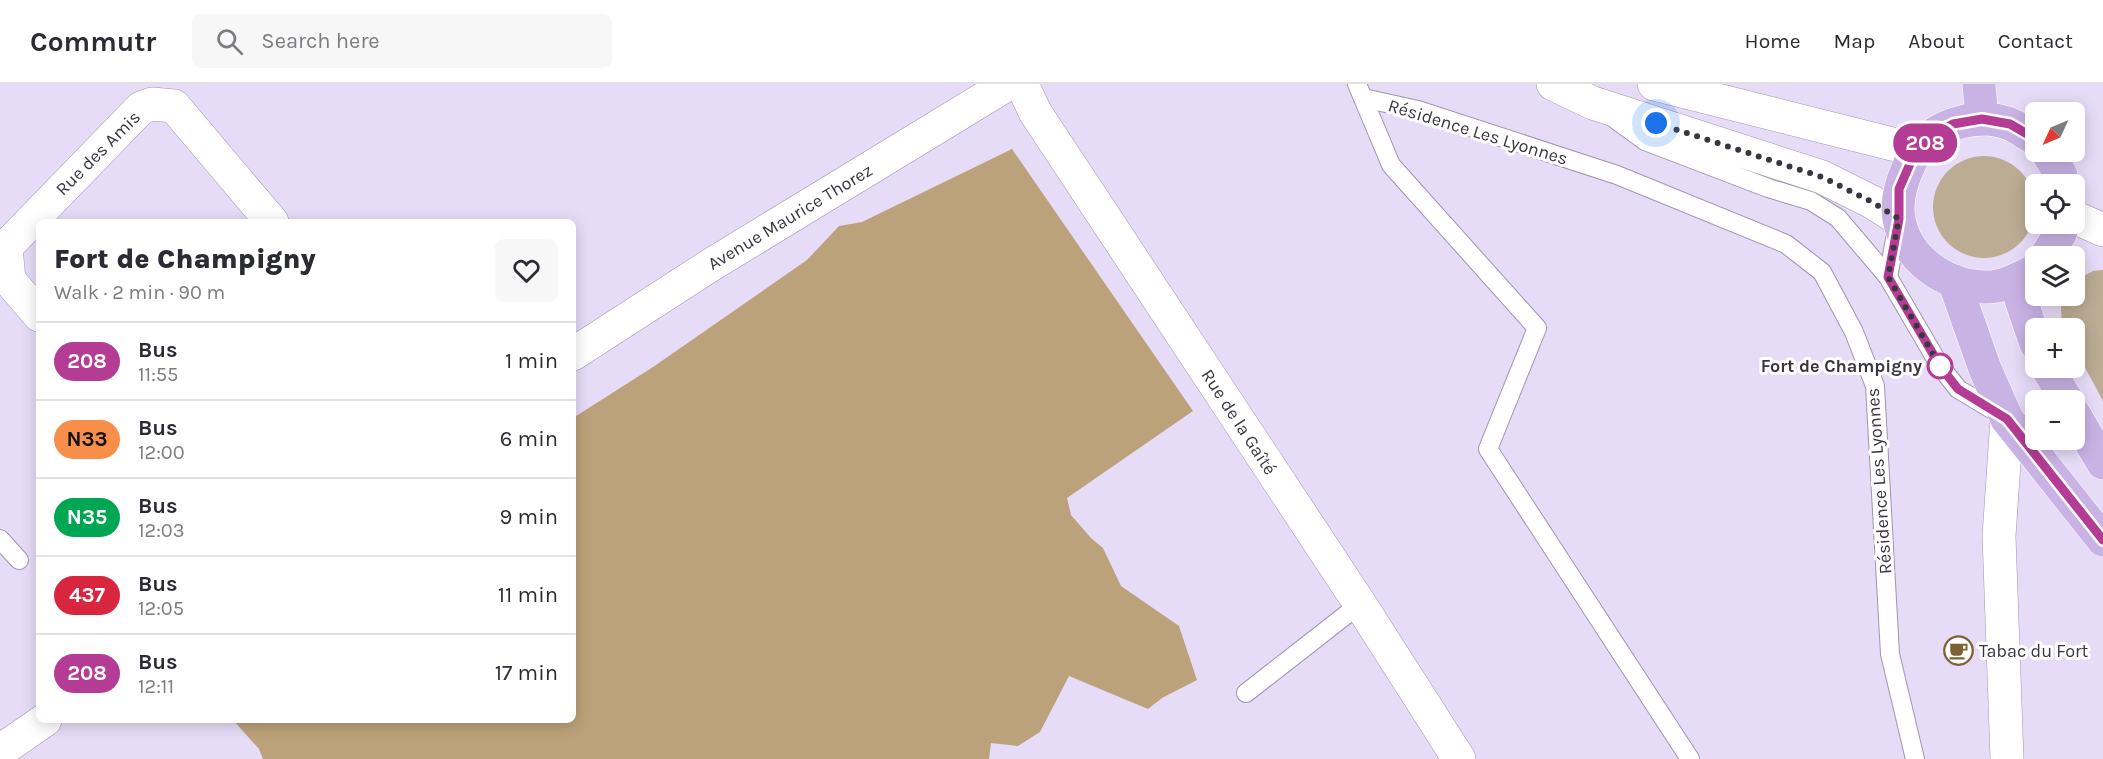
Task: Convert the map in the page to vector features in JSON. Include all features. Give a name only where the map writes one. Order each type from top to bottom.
[{"type":"main road","points":[[1979,84],[1982,119]]},
{"type":"main road","points":[[2025,133],[2010,124],[1982,119],[1953,124],[1939,131],[1916,150],[1899,189],[1899,219],[1906,239],[1923,263],[1945,279],[1985,288],[2025,276]]},
{"type":"main road","points":[[1954,281],[1985,369],[2007,419],[2103,540]]},
{"type":"main road","points":[[2025,291],[2020,300],[2027,318]]},
{"type":"main road","points":[[2085,433],[2103,463]]},
{"type":"street","name":"Avenue Maurice Thorez","points":[[576,352],[714,263],[1008,84]]},
{"type":"street","name":"Rue de la Gaîté","points":[[1022,84],[1035,112],[1360,604],[1459,759]]},
{"type":"street","points":[[1553,84],[1593,103],[1822,177],[1872,202],[1899,219]]},
{"type":"street","points":[[1654,84],[1916,150]]},
{"type":"street","name":"Rue des Amis","points":[[36,312],[9,280],[6,247],[141,108],[152,104],[174,106],[269,219]]},
{"type":"street","points":[[2085,222],[2103,230]]},
{"type":"street","points":[[2007,419],[1999,536],[2007,759]]},
{"type":"street","points":[[0,751],[41,723]]},
{"type":"lane","name":"Résidence Les Lyonnes","points":[[1360,91],[1391,165],[1537,328],[1488,449],[1690,759]]},
{"type":"lane","name":"Résidence Les Lyonnes","points":[[1360,91],[1617,175],[1786,244],[1822,272],[1854,332],[1875,386],[1890,654],[1915,759]]},
{"type":"lane","points":[[1593,103],[1645,141],[1768,188],[1810,201],[1838,218],[1888,277],[1940,366],[1958,389],[2007,419]]},
{"type":"lane","points":[[1888,277],[1899,219]]},
{"type":"lane","points":[[0,538],[19,560]]},
{"type":"lane","points":[[1246,693],[1360,604]]},
{"type":"shaded area","points":[[1012,149],[1193,411],[1067,498],[1071,515],[1103,548],[1121,586],[1179,626],[1197,680],[1162,698],[1148,709],[1069,676],[1040,732],[1018,746],[991,743],[989,759],[263,759],[259,749],[236,723],[576,723],[576,416],[653,367],[807,260],[839,226],[862,222]]},
{"type":"shaded area","points":[[1984,156],[2003,160],[2020,171],[2025,178],[2027,234],[2020,243],[2003,254],[1984,258],[1965,254],[1948,243],[1937,226],[1933,207],[1937,188],[1948,171],[1965,160]]},
{"type":"shaded area","points":[[2103,270],[2103,401],[2085,368],[2085,318],[2062,318],[2061,306],[2085,306],[2085,275],[2093,271]]},
{"type":"bus line","name":"208","points":[[2025,133],[2010,124],[1982,119],[1953,124],[1939,131],[1916,150],[1899,189],[1899,219],[1888,277],[1940,366],[1958,389],[2007,419],[2103,540]]},
{"type":"place","name":"Fort de Champigny","points":[[1940,366]]},
{"type":"place","name":"Tabac du Fort","points":[[1958,651]]},
{"type":"route","points":[[1656,123],[1822,177],[1872,202],[1899,219],[1888,277],[1940,366]]}]
